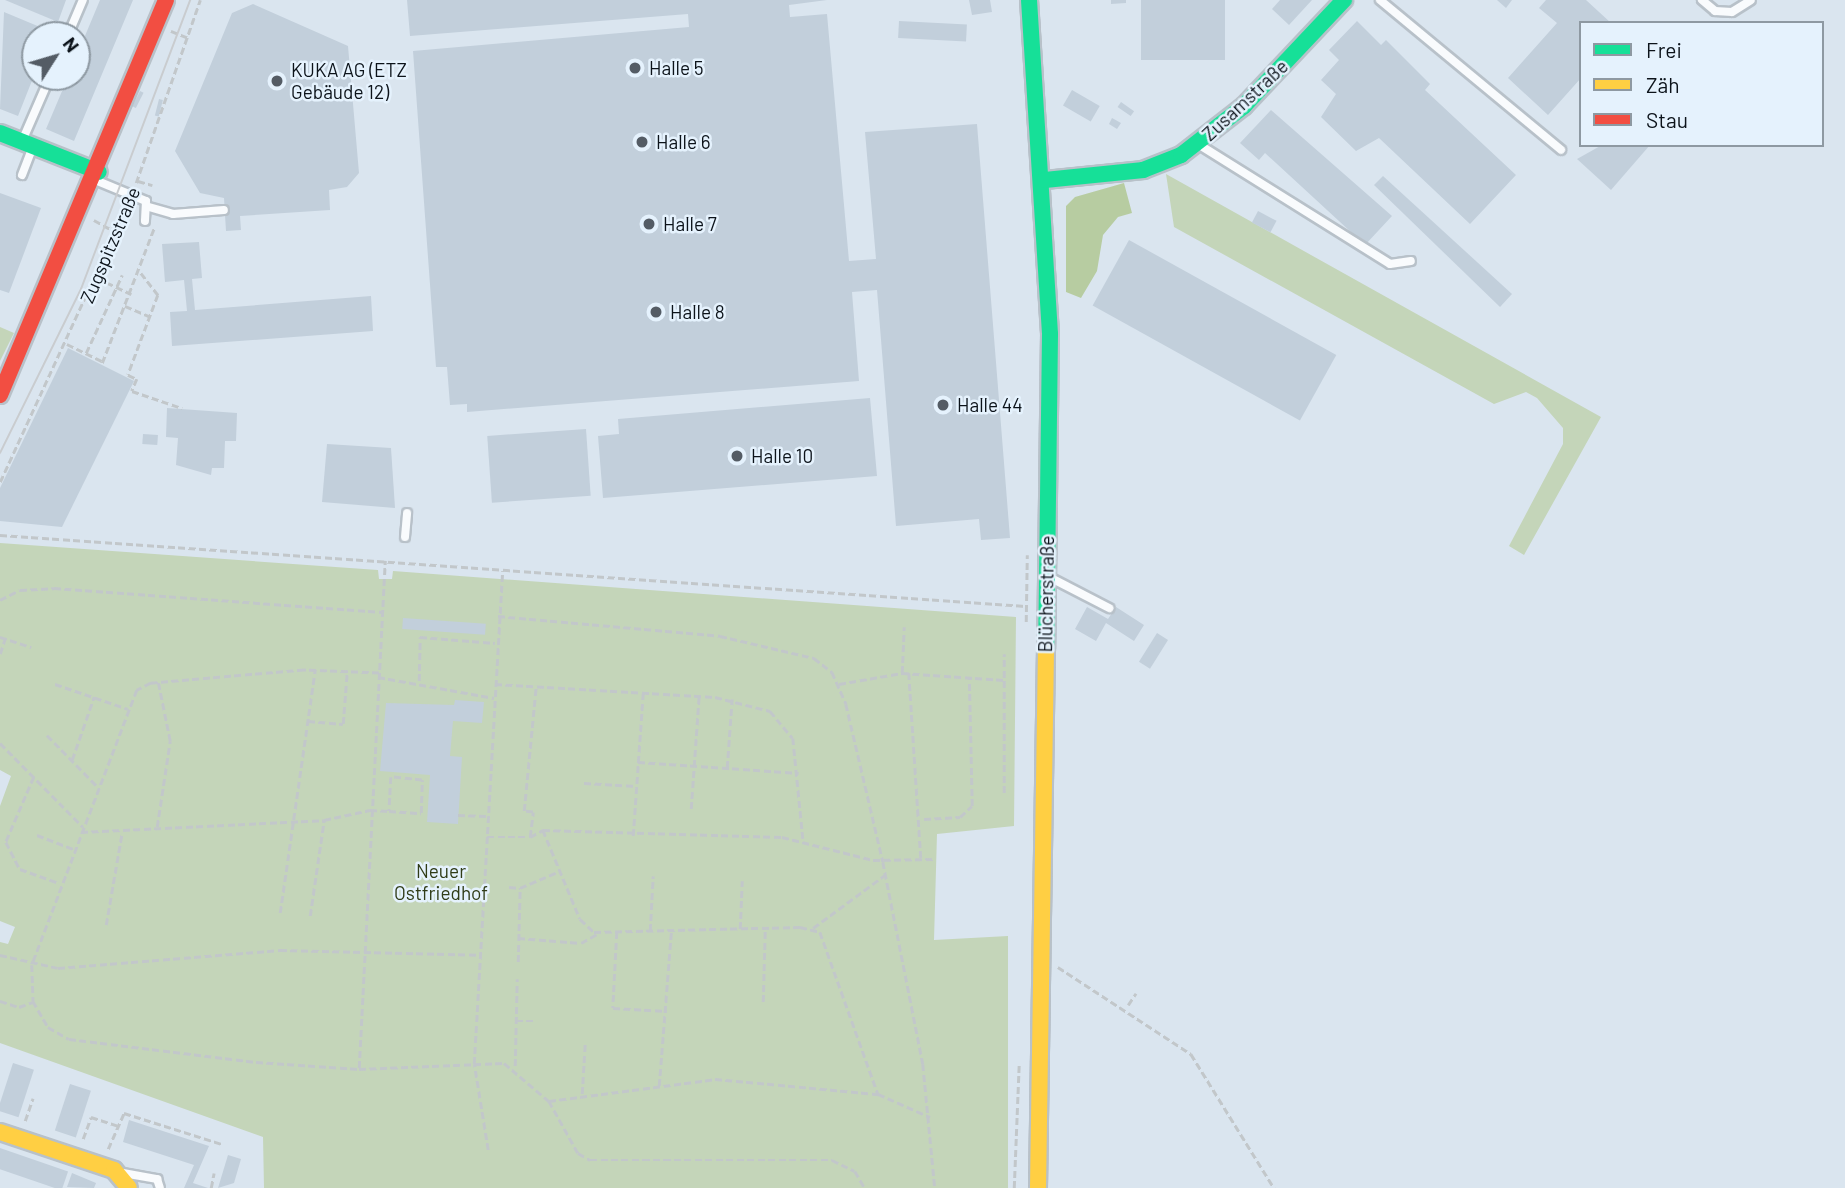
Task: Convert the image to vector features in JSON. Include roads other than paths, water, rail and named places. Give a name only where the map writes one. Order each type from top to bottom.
[{"type":"main road","name":"Zugspitzstraße","points":[[0,395],[97,176],[166,0]]},
{"type":"main road","name":"Blücherstraße","points":[[1029,0],[1045,180],[1046,577],[1038,1188]]},
{"type":"main road","name":"Zusamstraße","points":[[1045,180],[1143,170],[1198,144],[1244,106],[1345,0]]},
{"type":"main road","points":[[0,133],[97,176]]},
{"type":"main road","points":[[0,1132],[108,1167],[128,1188]]},
{"type":"lane","points":[[74,21],[83,0]]},
{"type":"lane","points":[[1380,0],[1561,150]]},
{"type":"lane","points":[[1702,0],[1715,11],[1732,12],[1751,0]]},
{"type":"lane","points":[[22,175],[28,144],[45,91]]},
{"type":"lane","points":[[1198,144],[1390,264],[1411,261]]},
{"type":"lane","points":[[97,176],[160,211],[224,210]]},
{"type":"lane","points":[[145,221],[149,207]]},
{"type":"lane","points":[[405,537],[407,513]]},
{"type":"lane","points":[[1046,577],[1109,608]]},
{"type":"lane","points":[[108,1167],[157,1179],[160,1188]]},
{"type":"tram line","points":[[0,453],[81,289],[190,0]]},
{"type":"place","name":"Halle 5","points":[[635,68]]},
{"type":"place","name":"KUKA AG (ETZ Gebäude 12)","points":[[277,81]]},
{"type":"place","name":"Halle 6","points":[[642,142]]},
{"type":"place","name":"Halle 7","points":[[649,224]]},
{"type":"place","name":"Halle 8","points":[[656,312]]},
{"type":"place","name":"Halle 44","points":[[943,405]]},
{"type":"place","name":"Halle 10","points":[[737,456]]},
{"type":"park label","name":"Neuer Ostfriedhof","points":[[441,882]]}]
